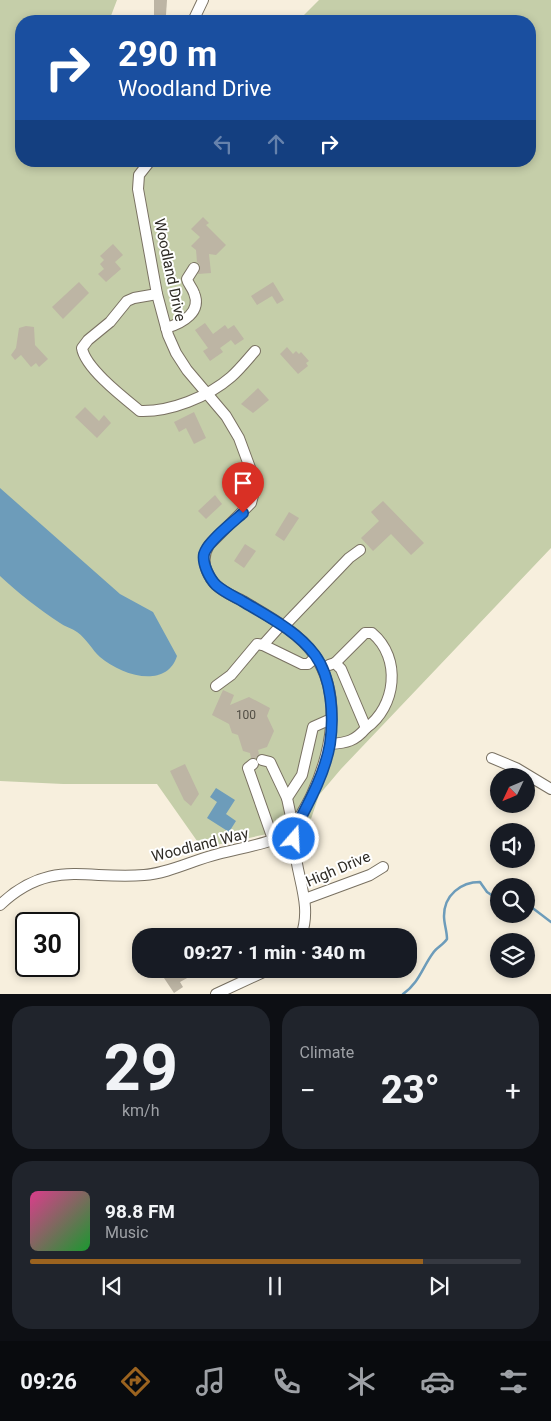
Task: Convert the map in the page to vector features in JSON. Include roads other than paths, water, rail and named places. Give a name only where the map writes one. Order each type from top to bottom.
[{"type":"street","points":[[196,15],[203,0]]},
{"type":"street","name":"Woodland Drive","points":[[145,167],[137,181],[157,294],[166,328],[176,353],[226,416],[239,438],[256,484],[251,503],[209,545],[204,553],[206,566],[215,584],[224,592],[282,626],[301,640],[316,657],[322,668],[331,704],[330,744],[324,768],[294,831]]},
{"type":"street","points":[[166,328],[186,319],[196,308],[195,296],[187,278],[194,268]]},
{"type":"street","points":[[157,294],[127,301],[100,332],[88,340],[82,348],[83,357],[140,411],[153,411],[169,407],[207,392],[232,376],[255,351]]},
{"type":"street","points":[[264,645],[349,558],[360,550]]},
{"type":"street","points":[[322,668],[335,664],[365,633],[372,633],[379,638],[388,660],[393,680],[382,712],[376,720],[347,743],[330,744]]},
{"type":"street","points":[[216,686],[231,675],[257,644],[264,645],[302,664],[308,664],[316,657]]},
{"type":"street","points":[[335,664],[341,669],[366,728]]},
{"type":"street","points":[[287,798],[302,775],[313,734],[313,727],[331,719]]},
{"type":"street","points":[[492,758],[516,768],[551,789]]},
{"type":"street","points":[[274,842],[248,768],[258,762],[270,762],[287,798],[294,831],[297,865],[305,899],[306,924],[304,928]]},
{"type":"street","name":"Woodland Way","points":[[0,905],[27,885],[54,875],[72,873],[144,875],[216,854],[274,842],[294,831]]},
{"type":"street","name":"High Drive","points":[[305,899],[370,875],[383,867]]},
{"type":"street","points":[[216,994],[251,978]]},
{"type":"water","points":[[0,488],[120,594],[153,612],[177,656],[171,667],[163,673],[153,676],[142,676],[131,674],[109,664],[77,632],[44,612],[0,576]]},
{"type":"water","points":[[216,788],[235,800],[226,814],[236,821],[229,832],[207,818],[217,802],[210,797]]},
{"type":"waterway","points":[[403,994],[417,980],[434,951],[447,939],[444,919],[445,909],[450,896],[466,884],[480,882],[490,894]]},
{"type":"waterway","points":[[535,910],[551,922]]}]
